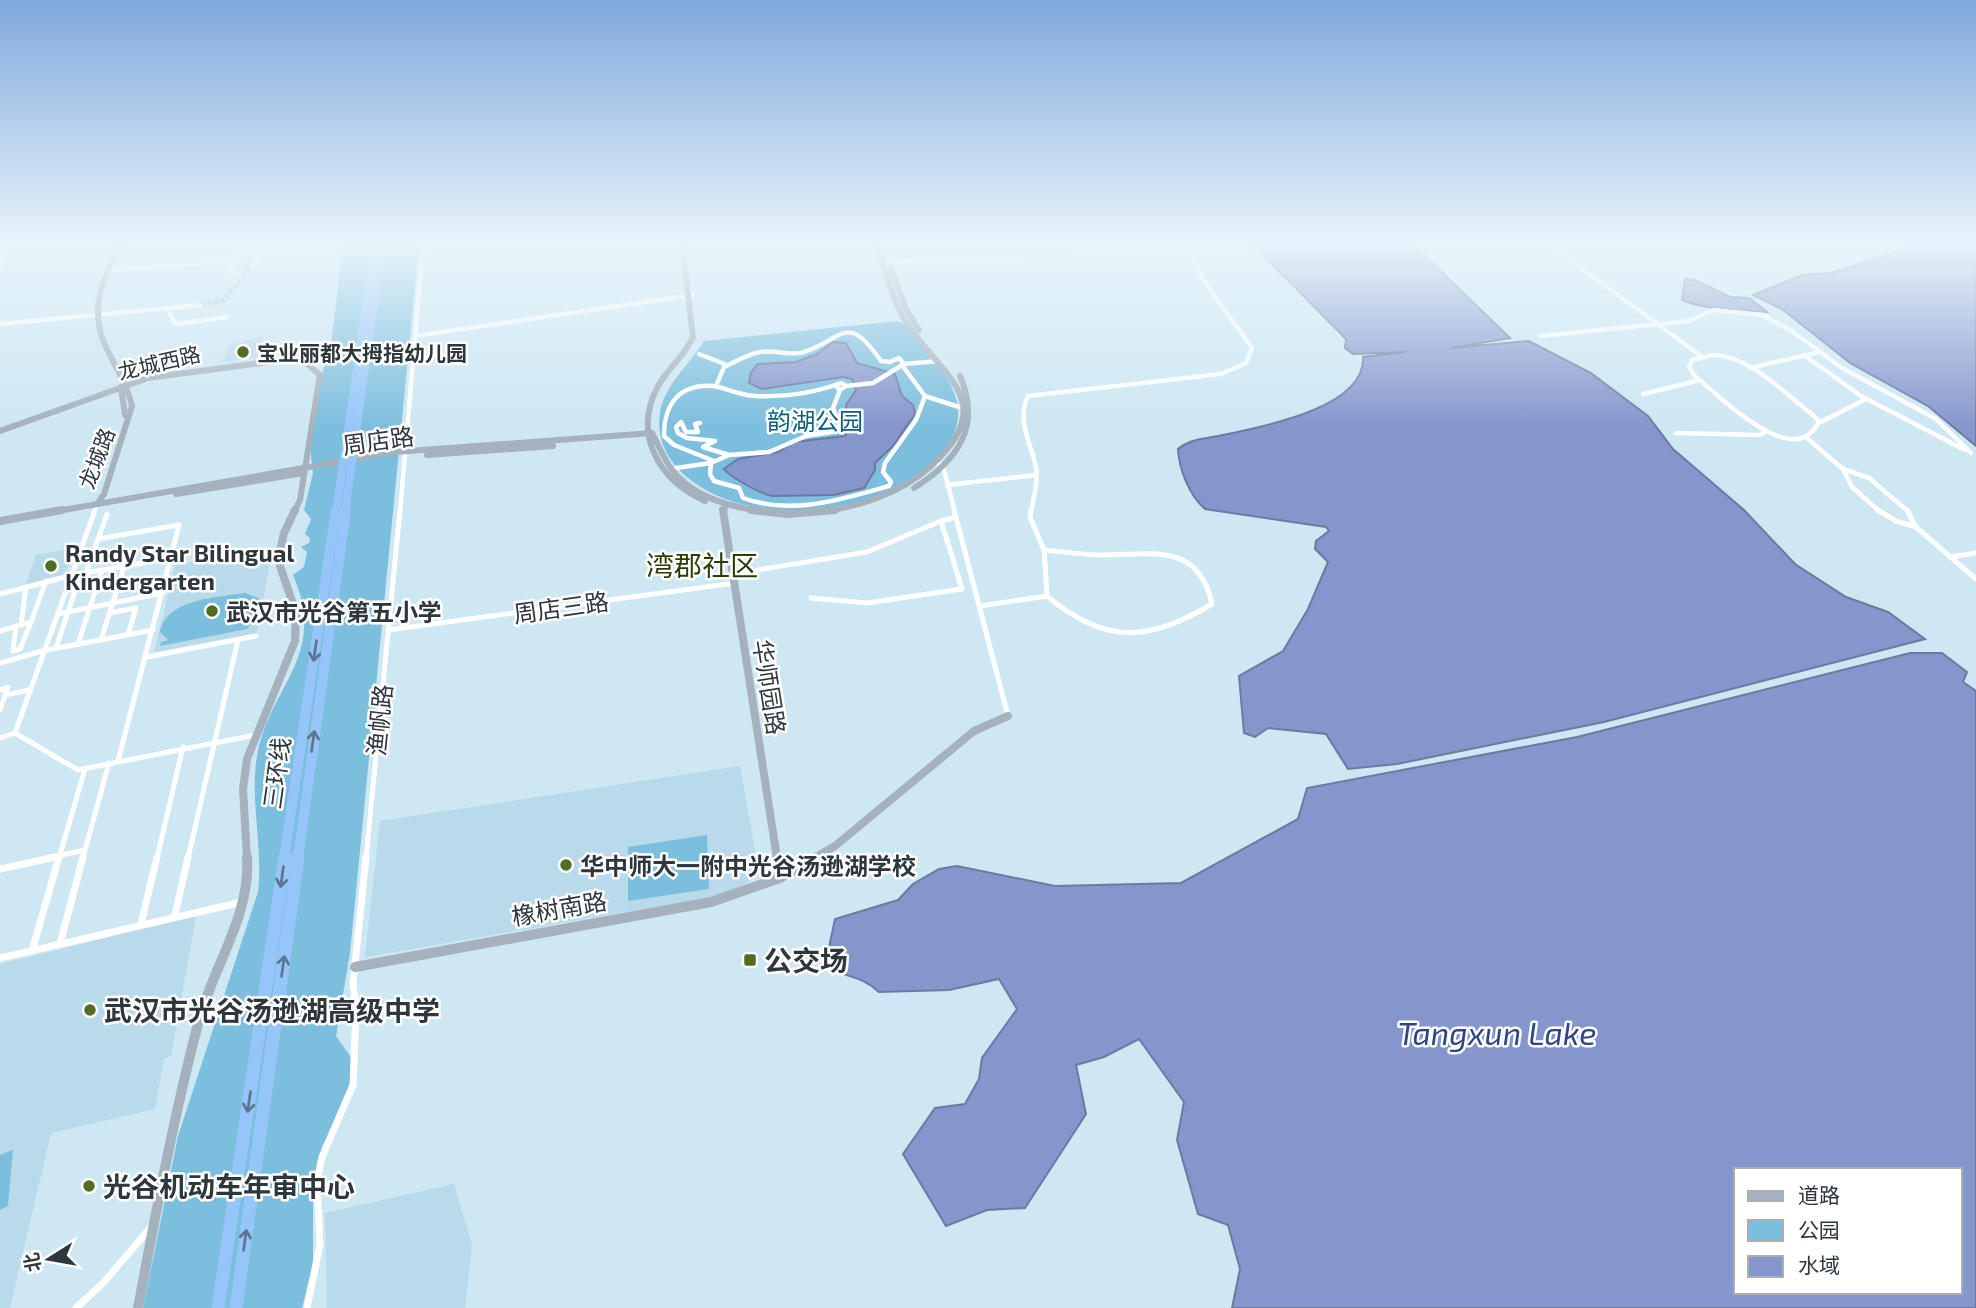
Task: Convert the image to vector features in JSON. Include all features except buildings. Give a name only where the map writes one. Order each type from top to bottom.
[{"type":"highway","name":"三环线","points":[[218,1308],[365,306]]},
{"type":"highway","name":"三环线","points":[[236,1308],[373,306]]},
{"type":"street","name":"龙城路","points":[[97,306],[99,340],[123,387],[125,400],[125,417],[97,504]]},
{"type":"street","name":"龙城路","points":[[96,316],[98,306]]},
{"type":"street","points":[[0,324],[192,306]]},
{"type":"street","points":[[418,306],[407,452],[569,441]]},
{"type":"street","points":[[415,336],[617,306]]},
{"type":"street","points":[[692,306],[693,337],[689,348],[656,389],[650,453],[666,474],[695,497],[776,518],[834,515],[909,491],[940,465],[968,433],[971,410],[966,386],[954,368],[915,325],[907,306]]},
{"type":"street","points":[[901,306],[906,322],[944,362],[960,388],[964,411],[960,431],[940,465],[1008,716]]},
{"type":"street","points":[[1046,596],[1044,550],[1030,517],[1037,469],[1026,440],[1023,406],[1028,396],[1222,374],[1246,362],[1252,348],[1226,306]]},
{"type":"street","points":[[1632,306],[1701,356]]},
{"type":"street","points":[[168,309],[175,324],[228,317]]},
{"type":"street","points":[[1540,336],[1689,321],[1713,310],[1748,312],[1779,323],[1819,352],[1936,419],[1970,453],[1926,427],[1866,399],[1804,355]]},
{"type":"street","points":[[716,386],[720,372],[727,365],[760,352],[803,353],[834,335],[852,332],[866,339],[881,360],[901,365],[938,361]]},
{"type":"street","points":[[1750,368],[1819,352]]},
{"type":"street","points":[[699,354],[713,362],[727,365]]},
{"type":"street","points":[[1722,355],[1736,359],[1750,368],[1819,421],[1814,435],[1808,439],[1781,438],[1765,432],[1700,380],[1689,367],[1692,360],[1701,356],[1722,355]]},
{"type":"street","points":[[890,362],[899,358],[901,365],[925,396],[959,407]]},
{"type":"street","name":"龙城西路","points":[[0,431],[148,378],[251,361],[290,359],[304,362],[320,375],[304,469]]},
{"type":"street","points":[[713,462],[667,441],[664,436],[663,421],[667,405],[680,392],[699,386],[716,386],[727,394],[747,398],[838,388],[873,383],[901,365]]},
{"type":"street","points":[[1643,394],[1700,380]]},
{"type":"street","points":[[676,468],[713,462],[729,455],[769,452],[806,436],[832,432],[840,425],[833,408],[838,388]]},
{"type":"street","points":[[713,462],[712,479],[739,488],[746,500],[783,505],[853,498],[889,486],[890,479],[883,472],[885,463],[916,420],[925,396]]},
{"type":"street","points":[[1821,422],[1866,399]]},
{"type":"street","points":[[700,423],[695,424],[698,432],[693,434],[685,432],[683,422],[679,422],[676,427],[682,436],[715,441],[702,447],[729,455]]},
{"type":"street","points":[[1676,433],[1760,435],[1765,432]]},
{"type":"street","name":"周店路","points":[[0,521],[395,455],[650,436]]},
{"type":"street","points":[[1808,439],[1843,469],[1869,478],[1890,494],[1910,513],[1916,527]]},
{"type":"street","name":"渔帆路","points":[[307,1308],[320,1244],[317,1181],[322,1157],[353,1085],[356,1009],[353,984],[407,452]]},
{"type":"street","points":[[138,1308],[153,1224],[200,1017],[244,902],[248,859],[243,781],[256,735],[295,641],[296,613],[280,556],[284,533],[300,500],[304,469],[156,494]]},
{"type":"street","points":[[1843,469],[1843,474],[1855,490],[1875,508],[1893,520],[1916,527],[1976,579]]},
{"type":"street","points":[[947,485],[1036,475]]},
{"type":"street","points":[[15,733],[42,651],[97,504]]},
{"type":"street","name":"华师园路","points":[[725,505],[780,878]]},
{"type":"street","points":[[86,573],[107,514]]},
{"type":"street","name":"周店三路","points":[[388,630],[734,578],[867,552],[956,517]]},
{"type":"street","points":[[811,598],[867,603],[962,589],[941,521]]},
{"type":"street","points":[[97,539],[179,525],[118,761]]},
{"type":"street","points":[[980,606],[1046,596],[1080,622],[1142,635],[1186,621],[1212,604],[1211,589],[1192,562],[1173,555],[1155,552],[1101,555],[1044,550]]},
{"type":"street","points":[[1950,557],[1976,553]]},
{"type":"street","points":[[0,594],[72,575],[172,558]]},
{"type":"street","points":[[101,640],[124,567]]},
{"type":"street","points":[[78,644],[102,570]]},
{"type":"street","points":[[14,659],[46,581]]},
{"type":"street","points":[[56,648],[78,582],[69,584]]},
{"type":"street","points":[[16,650],[13,651],[26,587]]},
{"type":"street","points":[[58,614],[163,593]]},
{"type":"street","points":[[109,613],[135,608],[128,634]]},
{"type":"street","points":[[0,631],[31,622]]},
{"type":"street","points":[[0,663],[42,651],[153,630]]},
{"type":"street","points":[[147,657],[256,636]]},
{"type":"street","points":[[175,915],[238,640]]},
{"type":"street","points":[[0,690],[8,688],[0,710]]},
{"type":"street","points":[[5,695],[29,690]]},
{"type":"street","name":"橡树南路","points":[[355,967],[711,902],[780,878],[835,846],[881,805],[974,731],[1008,716]]},
{"type":"street","points":[[0,738],[15,733],[78,770],[183,747],[256,735]]},
{"type":"street","points":[[141,924],[183,747]]},
{"type":"street","points":[[60,944],[109,763]]},
{"type":"street","points":[[32,950],[85,768]]},
{"type":"street","points":[[0,869],[85,850]]},
{"type":"street","points":[[0,958],[175,915],[244,902]]},
{"type":"street","points":[[76,1308],[104,1282],[153,1224]]},
{"type":"shaded area","name":"宝业丽都大拇指幼儿园","points":[[263,336],[257,358],[223,362],[229,345]]},
{"type":"shaded area","name":"武汉市光谷第五小学","points":[[273,547],[257,633],[154,652],[175,565]]},
{"type":"shaded area","name":"Randy Star Bilingual Kindergarten","points":[[76,548],[65,574],[26,584],[36,555]]},
{"type":"shaded area","name":"华中师大一附中光谷汤逊湖学校","points":[[740,766],[759,873],[746,884],[713,897],[365,957],[380,821]]},
{"type":"shaded area","name":"武汉市光谷汤逊湖高级中学","points":[[196,916],[171,1056],[164,1059],[155,1109],[51,1133],[10,1308],[0,1308],[0,964]]},
{"type":"shaded area","points":[[454,1184],[472,1245],[465,1308],[327,1308],[325,1213]]},
{"type":"green space","points":[[336,306],[413,306],[350,953],[336,1036],[355,1063],[344,1107],[322,1147],[313,1184],[313,1264],[302,1308],[143,1308],[178,1136],[258,892],[256,763],[271,714],[300,652],[304,630],[302,604],[293,575],[304,567],[307,552],[301,547],[309,543],[310,538],[305,534],[311,519],[304,510],[313,473],[310,448],[322,374],[331,345]]},
{"type":"green space","name":"韵湖公园","points":[[898,321],[911,330],[923,344],[957,400],[957,425],[946,447],[928,466],[904,483],[877,496],[824,509],[770,509],[717,496],[687,477],[669,457],[660,432],[662,403],[672,384],[704,341]]},
{"type":"green space","points":[[245,593],[258,598],[261,604],[259,613],[247,629],[160,646],[161,642],[168,640],[160,632],[164,621],[182,606],[208,598]]},
{"type":"green space","points":[[707,835],[709,889],[628,901],[628,847]]},
{"type":"green space","points":[[13,1150],[8,1206],[0,1210],[0,1155]]},
{"type":"water","points":[[1313,306],[1477,306],[1510,338],[1451,348],[1529,341],[1591,373],[1648,416],[1673,449],[1744,510],[1795,564],[1846,597],[1888,612],[1925,639],[1604,722],[1397,764],[1348,769],[1326,734],[1268,728],[1255,737],[1244,733],[1239,676],[1283,651],[1308,609],[1328,562],[1315,549],[1316,541],[1329,531],[1326,527],[1205,509],[1186,482],[1178,449],[1193,441],[1261,427],[1308,412],[1348,390],[1359,375],[1363,357],[1406,352],[1353,354],[1345,348],[1346,339]]},
{"type":"water","points":[[1706,306],[1759,306],[1767,312],[1736,310]]},
{"type":"water","points":[[1776,306],[1976,306],[1976,446],[1928,406],[1850,363]]},
{"type":"water","points":[[833,342],[846,343],[857,363],[895,374],[902,396],[913,405],[915,414],[893,446],[875,463],[875,470],[864,488],[834,495],[772,496],[739,481],[724,469],[738,459],[778,452],[794,442],[845,436],[848,430],[846,405],[856,390],[852,379],[843,377],[762,389],[749,383],[751,372],[758,364],[796,362],[817,354]]},
{"type":"water","name":"Tangxun Lake","points":[[1910,653],[1942,653],[1967,672],[1963,682],[1976,691],[1976,1308],[1232,1308],[1240,1269],[1228,1225],[1198,1214],[1177,1140],[1184,1102],[1139,1039],[1104,1057],[1076,1065],[1086,1114],[1025,1208],[987,1210],[946,1226],[903,1154],[935,1108],[965,1104],[979,1079],[982,1058],[1017,1009],[999,979],[949,990],[879,992],[865,982],[833,970],[825,966],[835,919],[898,900],[913,884],[939,869],[957,866],[1055,886],[1181,883],[1298,819],[1307,788],[1577,737]]},
{"type":"place","name":"宝业丽都大拇指幼儿园","points":[[243,352]]},
{"type":"place","name":"Randy Star Bilingual Kindergarten","points":[[51,566]]},
{"type":"place","name":"武汉市光谷第五小学","points":[[212,611]]},
{"type":"place","name":"华中师大一附中光谷汤逊湖学校","points":[[566,865]]},
{"type":"place","name":"公交场","points":[[750,960]]},
{"type":"place","name":"武汉市光谷汤逊湖高级中学","points":[[90,1010]]},
{"type":"place","name":"光谷机动车年审中心","points":[[89,1186]]},
{"type":"district","name":"湾郡社区","points":[[702,565]]}]
